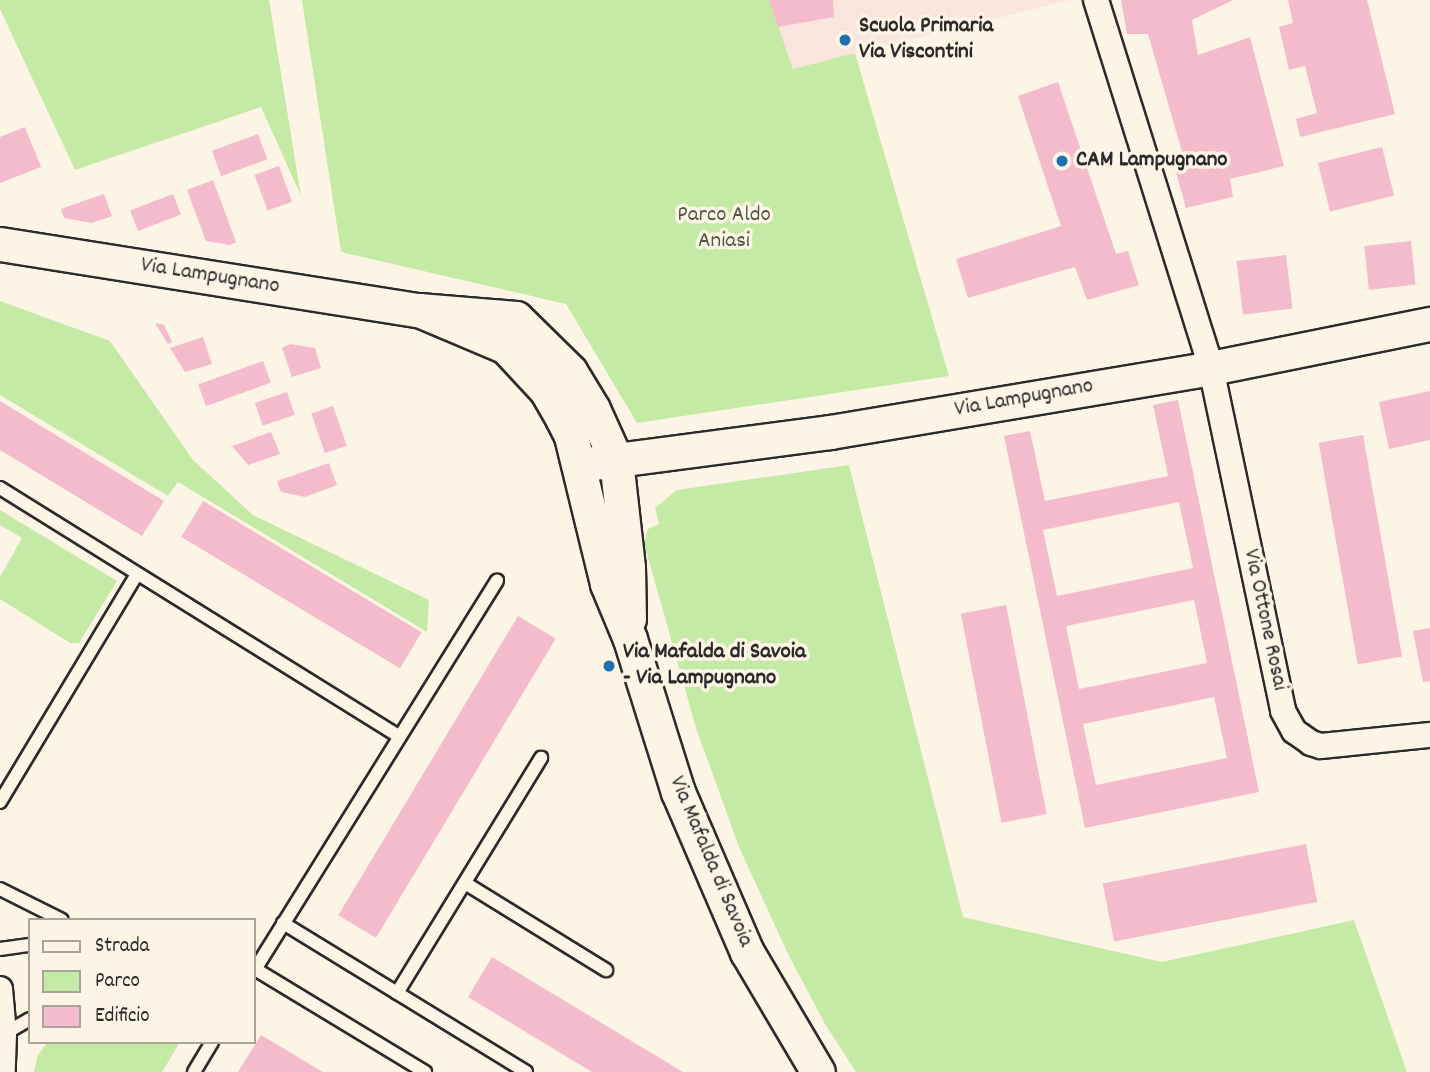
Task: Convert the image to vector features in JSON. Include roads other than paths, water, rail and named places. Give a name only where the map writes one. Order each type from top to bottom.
[{"type":"street","name":"Via Ottone Rosai","points":[[1096,0],[1211,368],[1287,720],[1294,730],[1311,743],[1321,746],[1430,735]]},
{"type":"street","name":"Via Lampugnano","points":[[0,244],[419,310],[516,318],[570,371],[593,409],[616,460]]},
{"type":"street","name":"Via Lampugnano","points":[[419,310],[506,347],[528,368],[562,418],[578,466],[830,432],[1211,368],[1430,324]]},
{"type":"street","name":"Via Mafalda di Savoia","points":[[616,460],[628,567],[630,639]]},
{"type":"street","name":"Via Mafalda di Savoia","points":[[578,466],[607,584],[630,639],[678,792],[747,952],[818,1072]]},
{"type":"street","points":[[0,989],[5,1034],[3,1072]]},
{"type":"lane","points":[[0,488],[399,736]]},
{"type":"lane","points":[[0,802],[137,574]]},
{"type":"lane","points":[[256,967],[497,581]]},
{"type":"lane","points":[[397,993],[541,758]]},
{"type":"lane","points":[[465,883],[606,970]]},
{"type":"lane","points":[[0,889],[58,918]]},
{"type":"lane","points":[[283,923],[526,1072]]},
{"type":"lane","points":[[0,949],[28,945]]},
{"type":"lane","points":[[256,971],[425,1072]]},
{"type":"lane","points":[[5,1034],[28,1020]]},
{"type":"lane","points":[[194,1072],[211,1044]]},
{"type":"place","name":"Scuola Primaria Via Viscontini","points":[[845,40]]},
{"type":"place","name":"CAM Lampugnano","points":[[1062,161]]},
{"type":"place","name":"Via Mafalda di Savoia - Via Lampugnano","points":[[609,666]]},
{"type":"park label","name":"Parco Aldo Aniasi","points":[[724,229]]}]
